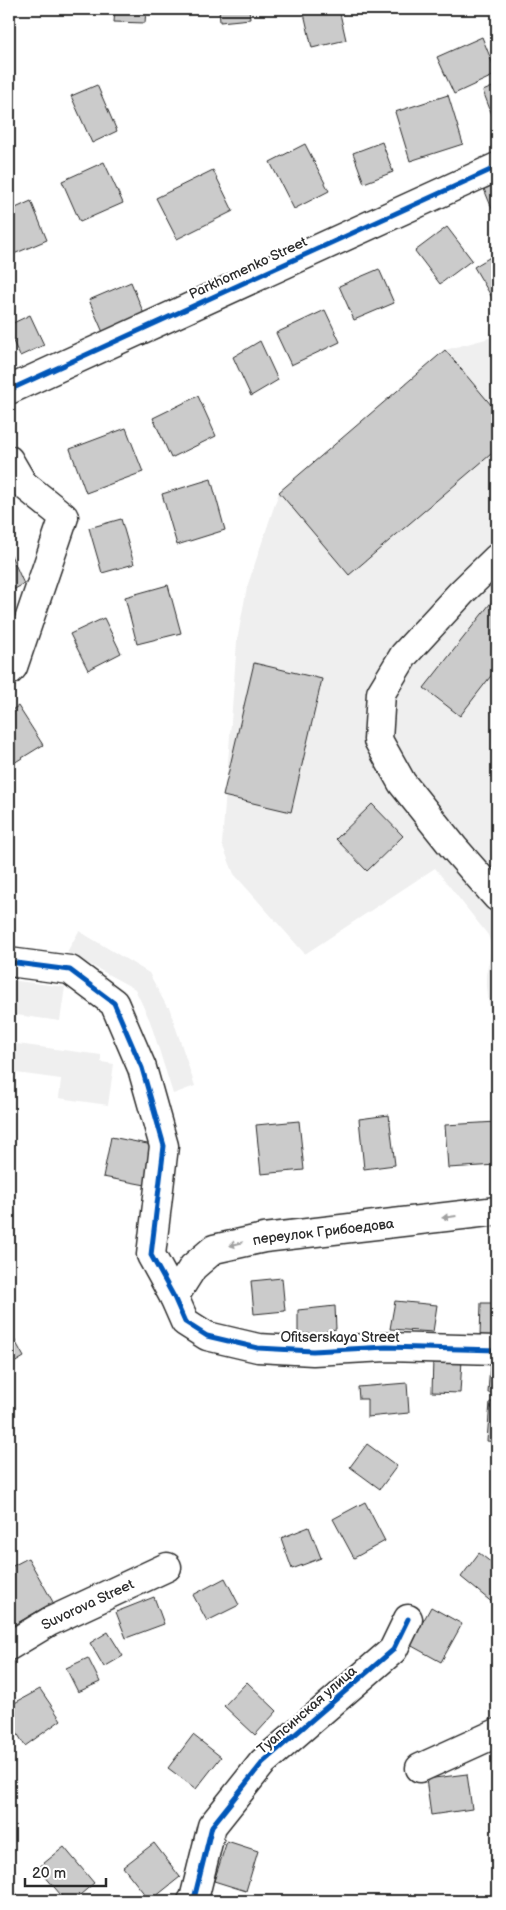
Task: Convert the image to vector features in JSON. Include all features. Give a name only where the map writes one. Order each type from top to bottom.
[{"type":"street","name":"Parkhomenko Street","points":[[9,390],[497,167]]},
{"type":"street","points":[[9,460],[23,484],[64,517],[13,667],[9,671]]},
{"type":"street","points":[[497,558],[462,592],[404,656],[381,692],[378,740],[402,783],[454,848],[497,897]]},
{"type":"street","points":[[9,962],[70,970],[114,1003],[142,1068],[164,1146],[151,1255],[174,1297]]},
{"type":"street","name":"переулок Грибоедова","points":[[174,1297],[193,1267],[214,1249],[264,1238],[497,1211]]},
{"type":"street","name":"Ofitserskaya Street","points":[[174,1297],[185,1322],[207,1336],[258,1348],[313,1351],[386,1347],[497,1350]]},
{"type":"street","name":"Suvorova Street","points":[[9,1646],[49,1622],[167,1567]]},
{"type":"street","name":"Туапсинская улица","points":[[192,1901],[212,1826],[263,1762],[393,1650],[408,1620]]},
{"type":"street","points":[[420,1768],[497,1733]]},
{"type":"shaded area","points":[[497,336],[497,1026],[490,1019],[486,975],[492,948],[488,935],[435,868],[305,954],[234,874],[222,844],[237,641],[247,587],[279,492],[445,350]]},
{"type":"shaded area","points":[[79,931],[149,973],[167,1007],[169,1007],[195,1086],[173,1094],[150,1021],[135,989],[67,952]]},
{"type":"shaded area","points":[[9,980],[65,987],[60,1021],[9,1014]]},
{"type":"shaded area","points":[[9,1043],[101,1055],[101,1062],[114,1064],[108,1105],[59,1098],[61,1079],[9,1072]]},
{"type":"building","points":[[115,9],[146,9],[145,23],[114,22]]},
{"type":"building","points":[[219,9],[249,9],[250,19],[220,22]]},
{"type":"building","points":[[303,9],[339,9],[346,40],[312,48]]},
{"type":"building","points":[[482,37],[497,74],[454,94],[437,57]]},
{"type":"building","points":[[97,85],[117,131],[92,143],[71,96]]},
{"type":"building","points":[[497,85],[497,128],[483,91]]},
{"type":"building","points":[[448,95],[463,144],[410,161],[395,112]]},
{"type":"building","points":[[382,142],[393,172],[364,183],[353,153]]},
{"type":"building","points":[[305,144],[329,191],[294,209],[270,162]]},
{"type":"building","points":[[104,162],[123,203],[80,222],[62,181]]},
{"type":"building","points":[[213,170],[233,211],[177,239],[156,198]]},
{"type":"building","points":[[497,184],[497,221],[484,189]]},
{"type":"building","points":[[31,201],[47,240],[9,256],[9,211]]},
{"type":"building","points":[[447,227],[472,260],[440,284],[415,251]]},
{"type":"building","points":[[497,253],[497,306],[474,267]]},
{"type":"building","points":[[379,269],[394,303],[354,320],[339,286]]},
{"type":"building","points":[[131,282],[146,319],[105,337],[89,300]]},
{"type":"building","points":[[325,310],[340,342],[291,365],[276,333]]},
{"type":"building","points":[[30,315],[44,345],[20,356],[9,333],[9,325]]},
{"type":"building","points":[[260,341],[278,380],[251,396],[233,357]]},
{"type":"building","points":[[445,350],[497,412],[497,449],[349,575],[279,492]]},
{"type":"building","points":[[198,396],[216,436],[171,458],[153,418]]},
{"type":"building","points":[[126,428],[143,472],[86,493],[70,449]]},
{"type":"building","points":[[211,479],[225,530],[177,545],[162,494]]},
{"type":"building","points":[[121,519],[134,564],[102,573],[89,528]]},
{"type":"building","points":[[9,554],[24,584],[9,592]]},
{"type":"building","points":[[168,585],[181,633],[137,644],[125,597]]},
{"type":"building","points":[[497,595],[497,668],[460,716],[424,688]]},
{"type":"building","points":[[104,618],[121,653],[88,670],[70,634]]},
{"type":"building","points":[[254,663],[322,679],[291,812],[223,796]]},
{"type":"building","points":[[18,706],[43,745],[9,766],[9,712]]},
{"type":"building","points":[[372,804],[403,836],[367,871],[336,839]]},
{"type":"building","points":[[389,1115],[395,1165],[364,1169],[359,1119]]},
{"type":"building","points":[[299,1121],[304,1170],[261,1174],[256,1125]]},
{"type":"building","points":[[497,1122],[497,1165],[448,1168],[445,1125]]},
{"type":"building","points":[[111,1137],[158,1146],[151,1186],[103,1177]]},
{"type":"building","points":[[282,1278],[285,1311],[254,1314],[251,1281]]},
{"type":"building","points":[[395,1301],[437,1305],[433,1332],[390,1329]]},
{"type":"building","points":[[481,1303],[497,1303],[497,1338],[480,1337]]},
{"type":"building","points":[[335,1306],[336,1329],[327,1331],[328,1347],[312,1346],[311,1334],[298,1334],[298,1310]]},
{"type":"building","points":[[9,1330],[24,1357],[9,1366]]},
{"type":"building","points":[[433,1359],[462,1360],[460,1393],[432,1392]]},
{"type":"building","points":[[490,1363],[497,1364],[497,1393],[488,1393]]},
{"type":"building","points":[[407,1383],[409,1413],[367,1417],[367,1399],[359,1399],[358,1387]]},
{"type":"building","points":[[490,1402],[497,1402],[497,1442],[487,1441]]},
{"type":"building","points":[[367,1444],[397,1466],[380,1489],[350,1467]]},
{"type":"building","points":[[365,1502],[385,1541],[354,1558],[333,1519]]},
{"type":"building","points":[[309,1527],[321,1558],[292,1569],[281,1538]]},
{"type":"building","points":[[479,1553],[497,1567],[497,1600],[494,1604],[461,1577]]},
{"type":"building","points":[[28,1558],[53,1602],[9,1628],[9,1568]]},
{"type":"building","points":[[225,1578],[239,1605],[207,1621],[193,1595]]},
{"type":"building","points":[[154,1597],[164,1624],[126,1638],[116,1612]]},
{"type":"building","points":[[431,1607],[462,1624],[441,1662],[410,1645]]},
{"type":"building","points":[[108,1632],[123,1656],[104,1667],[90,1643]]},
{"type":"building","points":[[88,1658],[100,1682],[78,1692],[66,1668]]},
{"type":"building","points":[[247,1682],[277,1711],[255,1735],[224,1706]]},
{"type":"building","points":[[40,1689],[61,1720],[25,1746],[9,1720],[9,1706]]},
{"type":"building","points":[[193,1735],[221,1757],[196,1789],[168,1768]]},
{"type":"building","points":[[467,1774],[472,1809],[431,1815],[426,1779]]},
{"type":"building","points":[[227,1841],[258,1851],[246,1891],[214,1881]]},
{"type":"building","points":[[154,1843],[180,1877],[150,1901],[123,1867]]},
{"type":"building","points":[[64,1847],[94,1883],[73,1901],[66,1901],[38,1868]]},
{"type":"building","points":[[9,1886],[24,1901],[9,1901]]},
{"type":"cycle path","points":[[9,390],[497,167]]},
{"type":"cycle path","points":[[9,962],[70,970],[114,1003],[142,1068],[164,1146],[151,1255],[174,1297],[185,1322],[207,1336],[258,1348],[313,1351],[386,1347],[497,1350]]},
{"type":"cycle path","points":[[192,1901],[212,1826],[263,1762],[393,1650],[408,1619]]}]
